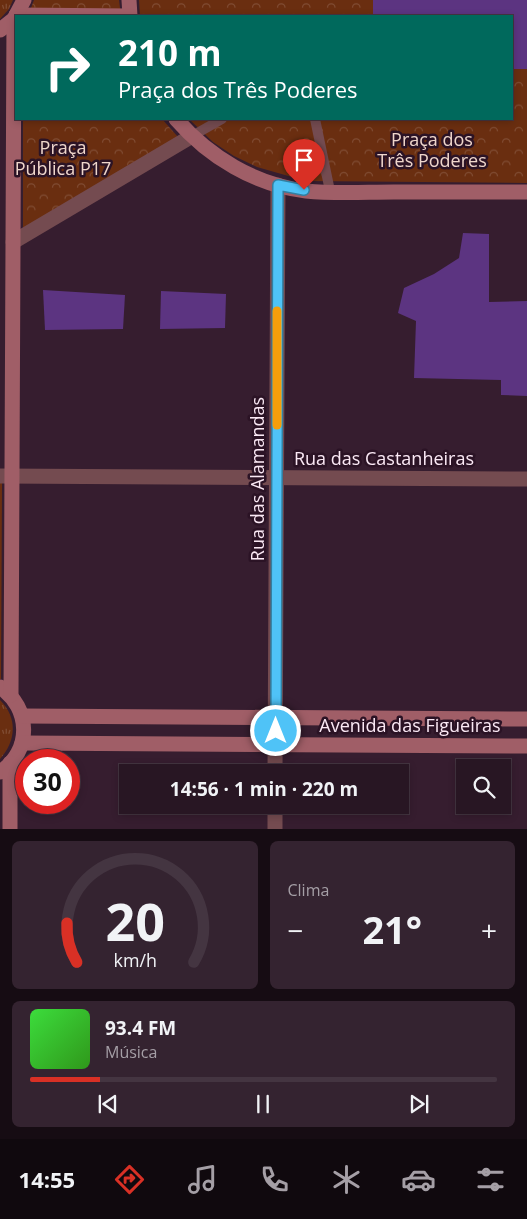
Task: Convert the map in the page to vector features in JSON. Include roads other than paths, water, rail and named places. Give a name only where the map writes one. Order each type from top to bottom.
[{"type":"street","points":[[16,15],[24,0]]},
{"type":"street","points":[[129,0],[130,15]]},
{"type":"street","points":[[0,30],[15,17]]},
{"type":"street","points":[[10,829],[5,768],[16,757],[22,743],[24,731],[23,716],[5,691],[6,476],[13,242],[15,17]]},
{"type":"street","points":[[177,120],[192,136],[229,164],[253,176],[278,185],[304,190],[330,191],[527,192]]},
{"type":"street","points":[[13,242],[192,136]]},
{"type":"street","name":"Rua das Alamandas","points":[[275,764],[278,185]]},
{"type":"street","name":"Rua das Castanheiras","points":[[6,476],[527,479]]},
{"type":"street","name":"Avenida das Figueiras","points":[[23,716],[527,719]]},
{"type":"street","name":"Avenida das Figueiras","points":[[22,743],[527,746]]},
{"type":"street","points":[[275,814],[275,829]]},
{"type":"lane","points":[[192,136],[220,120]]},
{"type":"lane","points":[[315,120],[330,191]]},
{"type":"park label","name":"Praça dos Três Poderes","points":[[432,150]]},
{"type":"park label","name":"Praça Pública P17","points":[[63,158]]}]
